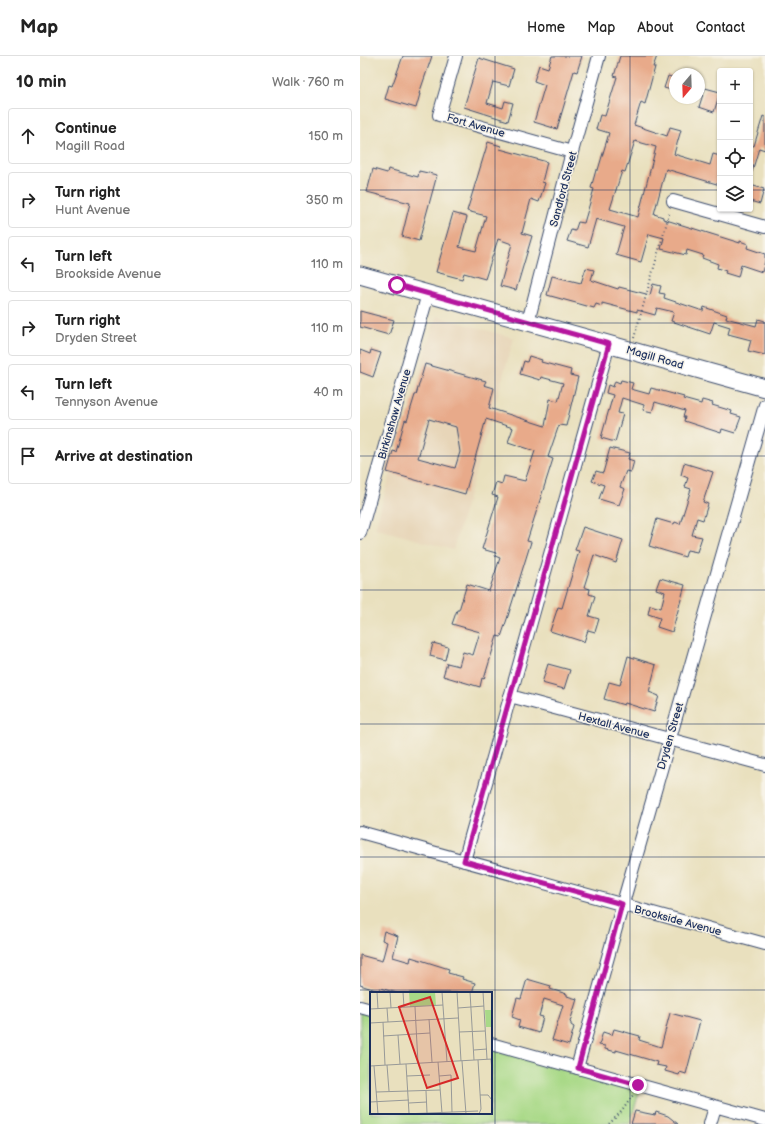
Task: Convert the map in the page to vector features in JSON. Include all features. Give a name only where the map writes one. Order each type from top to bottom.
[{"type":"main road","name":"Magill Road","points":[[360,275],[765,388]]},
{"type":"street","name":"Fort Avenue","points":[[456,56],[439,115],[572,152]]},
{"type":"street","name":"Sandford Street","points":[[528,322],[572,152],[599,56]]},
{"type":"street","points":[[673,201],[765,227]]},
{"type":"street","name":"Birkinshaw Avenue","points":[[360,533],[428,294]]},
{"type":"street","points":[[464,861],[609,344]]},
{"type":"street","name":"Dryden Street","points":[[578,1068],[622,904],[765,405]]},
{"type":"street","name":"Hextall Avenue","points":[[510,696],[765,765]]},
{"type":"street","name":"Brookside Avenue","points":[[360,832],[765,944]]},
{"type":"street","points":[[360,1007],[370,1010]]},
{"type":"street","points":[[492,1044],[765,1120]]},
{"type":"street","points":[[710,1124],[715,1106]]},
{"type":"path","points":[[630,350],[673,201]]},
{"type":"path","points":[[609,1124],[622,1112],[638,1085]]},
{"type":"shaded area","points":[[436,316],[514,338],[453,550],[375,528]]},
{"type":"green space","points":[[360,1012],[370,1015],[370,1114],[492,1114],[492,1048],[640,1089],[630,1124],[360,1124]]},
{"type":"building","points":[[403,56],[432,56],[419,94],[416,108],[385,99],[389,85],[392,86]]},
{"type":"building","points":[[552,56],[582,56],[577,72],[574,71],[557,129],[534,122],[545,85],[534,81],[539,65],[548,68]]},
{"type":"building","points":[[620,56],[657,56],[653,67],[655,67],[645,104],[641,102],[634,125],[667,136],[670,127],[681,130],[674,154],[710,165],[713,154],[717,155],[717,184],[666,169],[654,214],[663,217],[663,219],[740,243],[740,241],[748,244],[747,248],[765,254],[762,272],[741,265],[738,277],[725,273],[726,271],[717,268],[718,264],[702,258],[703,255],[687,250],[686,255],[661,249],[664,238],[649,234],[641,262],[616,255],[624,227],[596,219],[588,247],[567,241],[571,230],[575,231],[578,222],[584,223],[594,189],[591,188],[596,170],[598,170],[609,133],[596,129],[600,115],[605,116],[617,77],[614,76]],"holes":[[[635,141],[656,147],[638,217],[610,209],[622,171],[625,172]]]},
{"type":"building","points":[[479,58],[514,69],[509,86],[493,82],[487,103],[503,108],[505,101],[513,103],[508,121],[464,107]]},
{"type":"building","points":[[668,76],[669,76],[669,89],[664,88]]},
{"type":"building","points":[[705,88],[717,91],[717,102],[714,112],[699,107],[700,104],[705,104]]},
{"type":"building","points":[[763,116],[765,117],[765,150],[759,148],[753,169],[754,146]]},
{"type":"building","points":[[488,142],[501,146],[500,149],[547,162],[542,182],[545,183],[539,202],[531,199],[522,233],[532,236],[516,290],[500,286],[512,244],[498,239],[485,279],[464,273],[462,279],[436,272],[453,213],[467,217],[459,247],[476,251],[486,216],[467,211]]},
{"type":"building","points":[[373,169],[387,173],[388,169],[418,177],[419,171],[437,175],[419,241],[402,236],[410,203],[367,192]]},
{"type":"building","points":[[753,186],[764,189],[760,204],[753,202]]},
{"type":"building","points":[[586,268],[594,270],[591,280],[618,289],[619,287],[650,295],[653,284],[661,286],[659,293],[665,294],[664,298],[703,311],[704,307],[727,315],[726,318],[756,326],[758,319],[765,321],[765,355],[748,351],[751,340],[728,334],[730,327],[714,322],[710,334],[671,321],[674,312],[657,308],[655,315],[602,303],[602,306],[596,304],[594,308],[547,295],[552,276],[581,283]]},
{"type":"building","points":[[360,311],[394,320],[389,335],[360,327]]},
{"type":"building","points":[[360,350],[370,354],[371,350],[381,353],[373,377],[360,372]]},
{"type":"building","points":[[529,356],[542,360],[541,362],[571,370],[570,375],[578,377],[566,426],[559,425],[548,457],[553,459],[527,541],[531,542],[508,616],[501,637],[497,636],[484,679],[482,678],[480,687],[443,676],[447,663],[459,666],[463,652],[473,655],[480,632],[452,624],[457,610],[459,610],[467,584],[489,591],[500,558],[495,556],[496,553],[482,549],[498,497],[492,495],[496,482],[502,484],[504,476],[525,481],[535,451],[508,442],[513,428],[486,419],[465,494],[387,472],[393,451],[396,452],[405,420],[407,421],[425,364],[486,381],[484,385],[494,388],[489,408],[545,426],[550,399],[558,401],[563,383],[541,377],[540,380],[520,374],[524,361],[527,362]],"holes":[[[429,419],[456,427],[460,452],[455,468],[418,458]]]},
{"type":"building","points":[[621,380],[633,383],[631,389],[649,394],[651,388],[684,397],[683,399],[701,404],[702,400],[713,403],[712,405],[732,411],[731,414],[741,417],[735,433],[722,429],[721,433],[684,421],[685,417],[683,417],[685,411],[655,402],[652,412],[643,410],[644,405],[622,398],[618,413],[623,414],[615,442],[601,438],[613,395],[606,393],[608,385],[613,387],[615,381],[620,383]]},
{"type":"building","points":[[610,448],[630,453],[628,459],[634,461],[631,472],[626,471],[620,487],[625,489],[619,505],[599,499],[604,485],[592,481],[596,471],[603,473]]},
{"type":"building","points":[[684,463],[713,472],[703,502],[708,504],[703,520],[697,518],[692,535],[702,537],[697,552],[687,550],[685,557],[649,546],[657,519],[674,524],[675,522],[680,524],[691,489],[685,487],[688,478],[681,475]]},
{"type":"building","points":[[583,527],[623,540],[616,563],[594,555],[584,587],[590,589],[589,594],[595,596],[589,616],[599,619],[595,632],[588,630],[584,642],[550,631],[558,607],[562,608],[579,551],[575,550]]},
{"type":"building","points":[[660,578],[685,585],[672,632],[657,627],[660,618],[648,614],[650,605],[661,608],[665,592],[656,589]]},
{"type":"building","points":[[433,643],[448,647],[445,660],[430,656]]},
{"type":"building","points":[[628,656],[656,665],[649,692],[659,696],[654,712],[625,703],[624,705],[604,699],[609,682],[620,685]]},
{"type":"building","points":[[548,664],[570,670],[564,689],[542,683]]},
{"type":"building","points":[[384,931],[398,936],[393,957],[410,962],[411,957],[449,969],[448,973],[463,977],[462,979],[475,983],[472,992],[394,992],[380,988],[379,991],[360,985],[360,955],[382,961],[387,942],[382,940]]},
{"type":"building","points":[[527,979],[551,986],[550,989],[567,994],[567,996],[577,999],[570,1022],[574,1027],[569,1045],[552,1040],[563,1005],[544,999],[539,1016],[543,1017],[539,1033],[518,1027],[520,1020],[512,1017],[517,998],[521,999]]},
{"type":"building","points":[[670,1013],[700,1021],[686,1074],[680,1072],[679,1075],[665,1071],[666,1067],[656,1065],[657,1062],[616,1050],[616,1052],[605,1049],[605,1046],[599,1045],[603,1032],[612,1035],[614,1029],[640,1036],[639,1040],[661,1047]]},
{"type":"building","points":[[635,1111],[655,1115],[656,1112],[668,1116],[678,1124],[631,1124]]},
{"type":"route","points":[[397,285],[609,344],[464,861],[622,904],[578,1068],[638,1085]]}]
